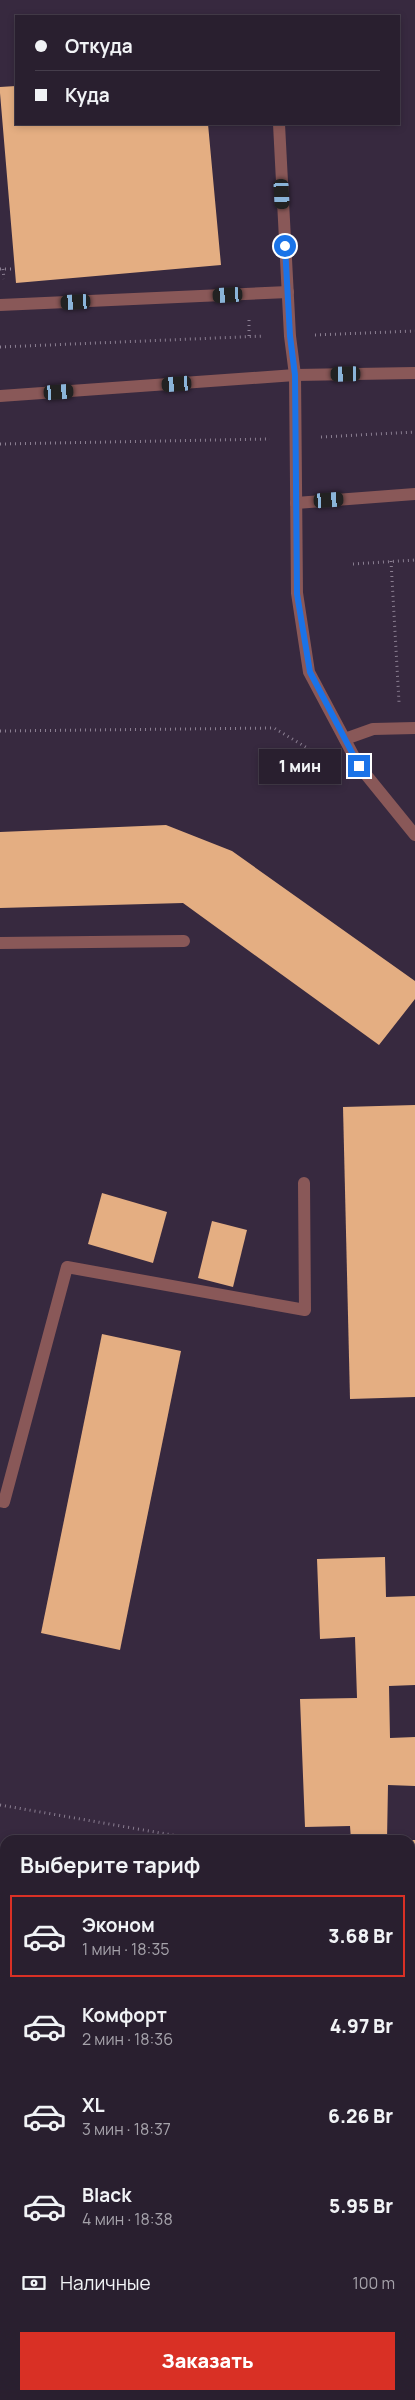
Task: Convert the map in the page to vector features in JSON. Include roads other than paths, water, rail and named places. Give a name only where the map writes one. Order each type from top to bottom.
[{"type":"street","points":[[279,125],[290,336],[295,375],[297,594],[310,672],[359,766],[415,835]]},
{"type":"street","points":[[0,305],[288,292]]},
{"type":"street","points":[[0,396],[295,375],[415,373]]},
{"type":"street","points":[[296,502],[415,494]]},
{"type":"street","points":[[344,739],[373,729],[415,728]]},
{"type":"street","points":[[0,943],[184,941]]},
{"type":"street","points":[[0,1501],[4,1502],[67,1267],[305,1310],[304,1183]]}]
